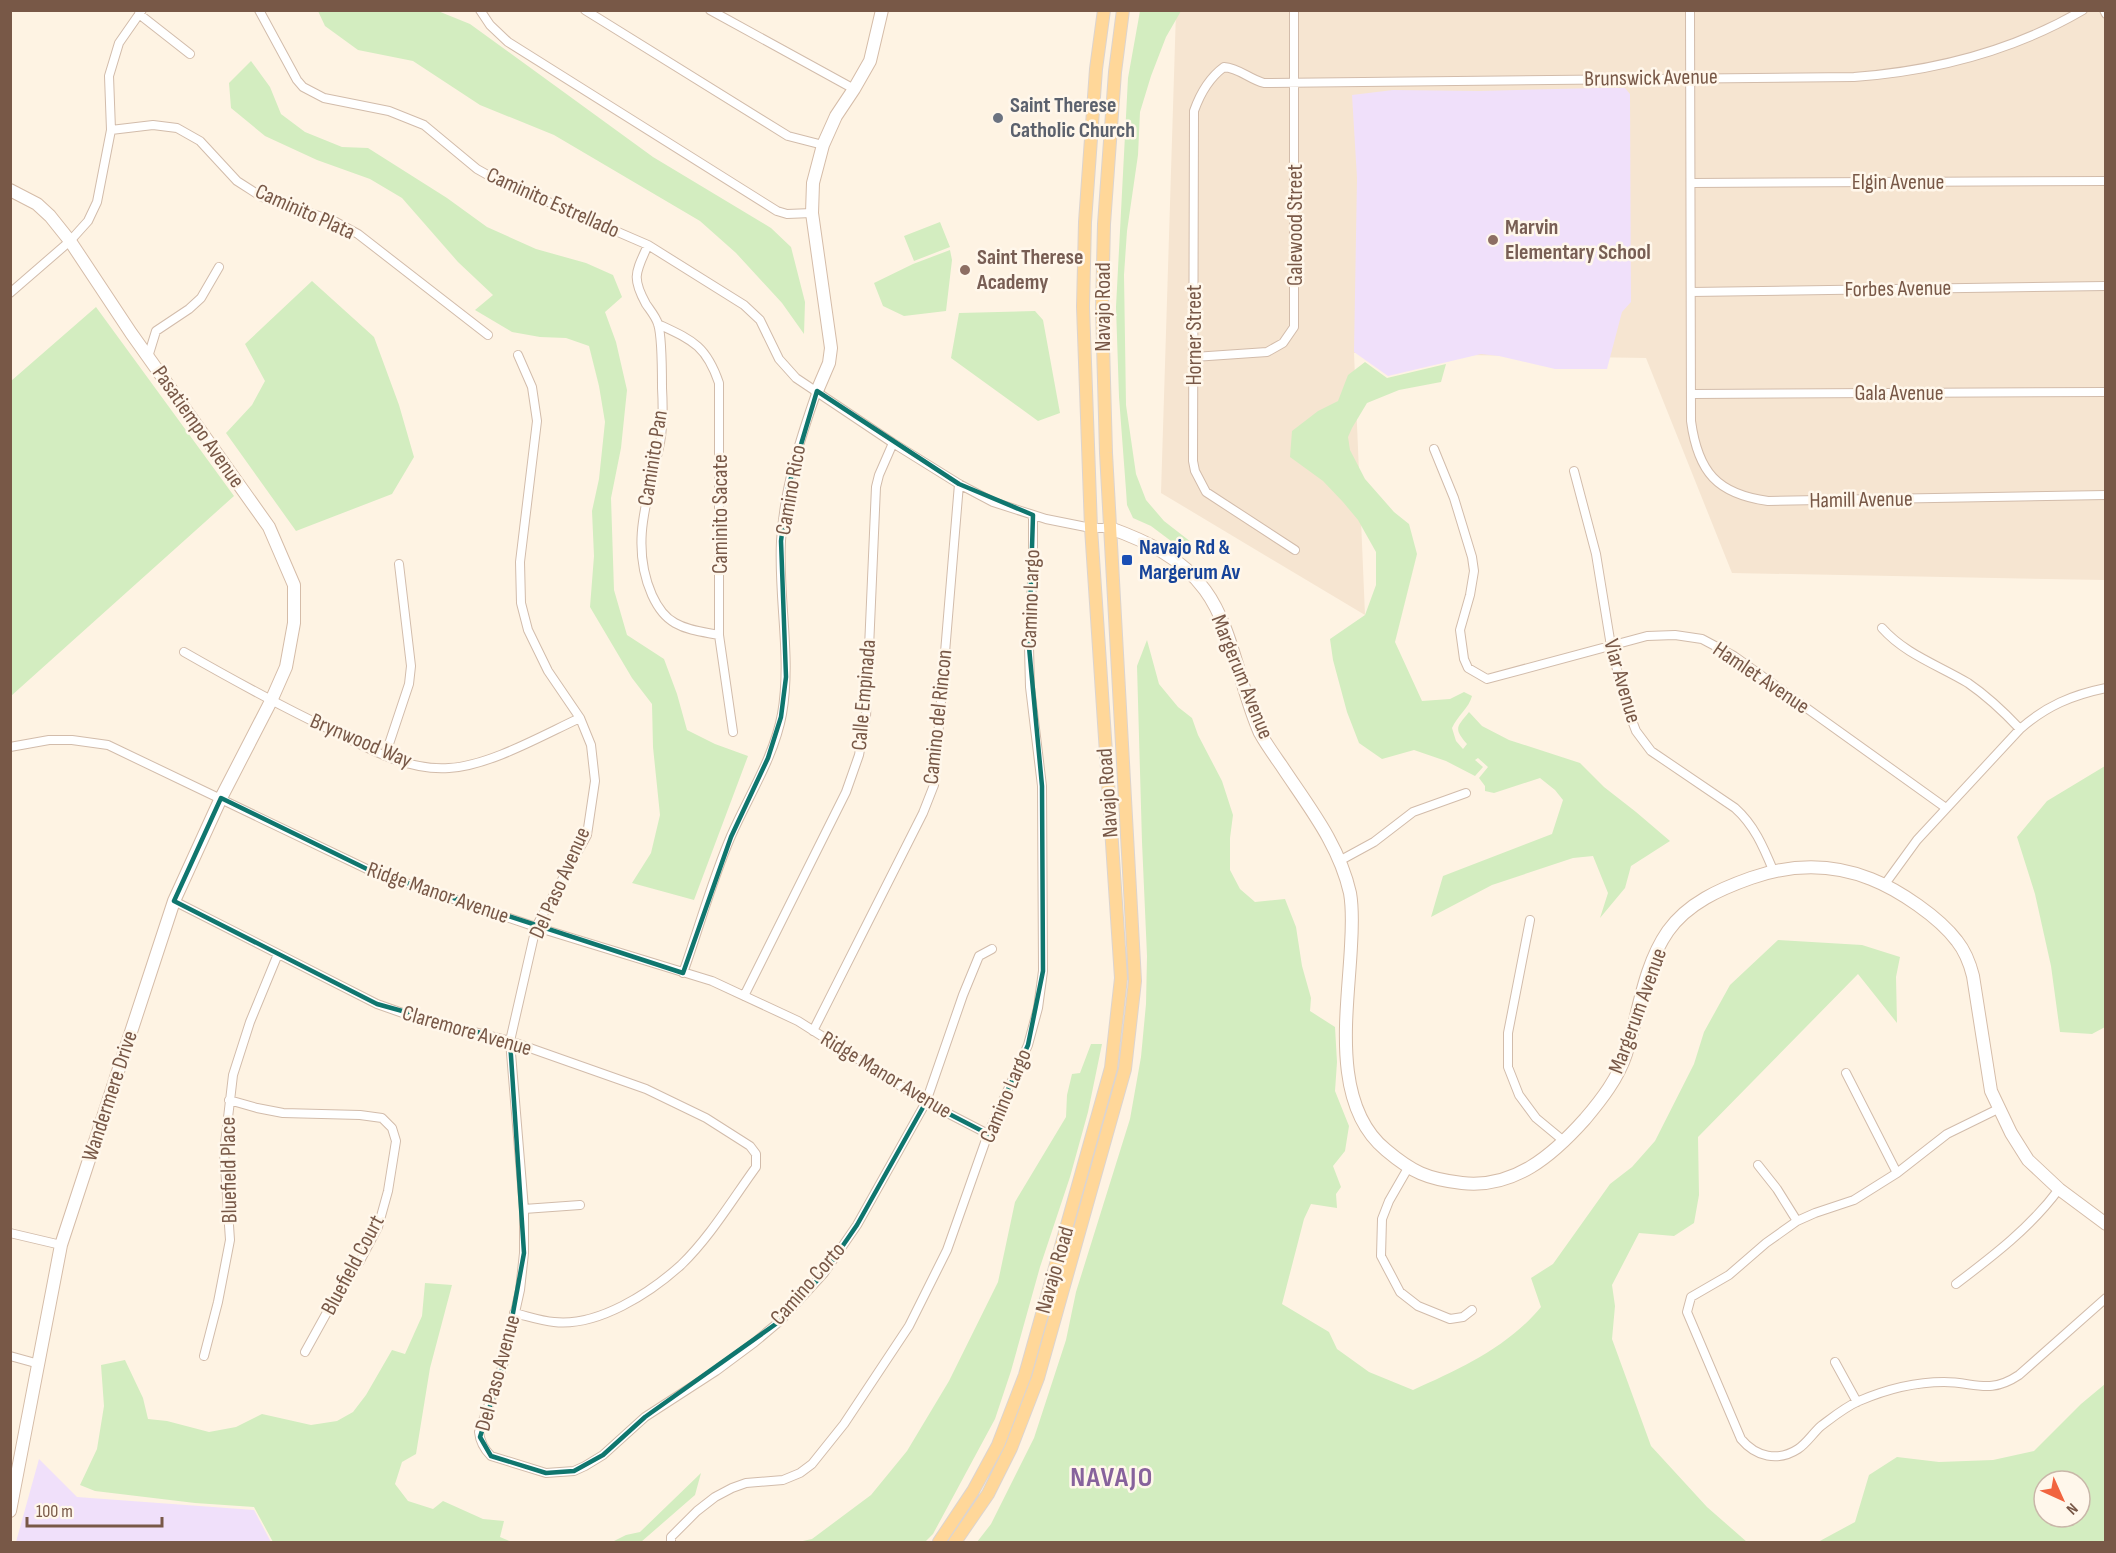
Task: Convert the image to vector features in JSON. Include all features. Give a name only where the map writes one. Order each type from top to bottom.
[{"type":"main road","name":"Navajo Road","points":[[939,1542],[973,1491],[999,1445],[1021,1385],[1111,1068],[1121,978],[1091,528],[1083,307],[1085,222],[1096,69],[1104,10]]},
{"type":"main road","name":"Navajo Road","points":[[955,1542],[988,1494],[1011,1448],[1038,1378],[1125,1069],[1135,981],[1110,528],[1102,308],[1104,224],[1115,72],[1123,10]]},
{"type":"main road","points":[[1085,401],[1104,400]]},
{"type":"street","name":"Caminito Estrellado","points":[[259,10],[297,81],[303,87],[324,98],[389,111],[424,125],[477,169],[493,178],[648,245],[744,305],[760,320],[779,358],[796,378],[892,443],[959,484],[993,502],[1033,515],[1091,528],[1110,528]]},
{"type":"street","points":[[480,10],[490,25],[508,42],[777,211],[787,214],[812,213]]},
{"type":"street","points":[[585,10],[788,136],[823,145]]},
{"type":"street","points":[[710,10],[854,89]]},
{"type":"street","name":"Camino Rico","points":[[684,973],[731,837],[768,758],[781,717],[786,677],[781,541],[788,488],[803,431],[829,363],[831,348],[812,213],[813,183],[823,145],[836,116],[870,61],[882,10]]},
{"type":"street","name":"Galewood Street","points":[[1194,357],[1267,352],[1282,344],[1294,327],[1294,10]]},
{"type":"street","name":"Hamill Avenue","points":[[1690,10],[1691,421],[1695,447],[1706,470],[1734,493],[1746,498],[1768,501],[2106,495]]},
{"type":"street","name":"Brunswick Avenue","points":[[1214,75],[1224,67],[1234,68],[1251,79],[1264,82],[1854,77],[1921,69],[2000,48],[2042,31],[2083,10]]},
{"type":"street","points":[[10,293],[70,241],[88,221],[97,202],[111,130],[109,76],[119,43],[141,12],[190,54]]},
{"type":"street","name":"Horner Street","points":[[1214,75],[1199,98],[1194,111],[1193,461],[1195,471],[1206,492],[1294,550]]},
{"type":"street","name":"Caminito Plata","points":[[111,130],[153,126],[177,128],[185,132],[200,141],[237,181],[262,196],[334,221],[358,234],[488,335]]},
{"type":"street","name":"Elgin Avenue","points":[[1691,183],[2106,181]]},
{"type":"street","name":"Pasatiempo Avenue","points":[[10,190],[37,204],[51,216],[269,527],[294,585],[294,623],[286,667],[272,701]]},
{"type":"street","name":"Caminito Pan","points":[[648,245],[637,272],[636,282],[638,290],[658,324],[663,392],[660,441],[648,486],[641,540],[644,577],[657,606],[673,622],[692,630],[719,634]]},
{"type":"street","points":[[148,357],[156,331],[201,298],[219,267]]},
{"type":"street","name":"Forbes Avenue","points":[[1691,292],[2106,286]]},
{"type":"street","name":"Caminito Sacate","points":[[658,324],[691,339],[712,364],[719,383],[719,634],[733,732]]},
{"type":"street","name":"Del Paso Avenue","points":[[491,1456],[483,1447],[479,1432],[504,1362],[520,1290],[524,1253],[524,1209],[510,1041],[536,927],[587,835],[595,782],[591,745],[580,718],[548,671],[528,630],[521,603],[520,562],[537,422],[532,387],[518,356]]},
{"type":"street","name":"Gala Avenue","points":[[1692,394],[2106,392]]},
{"type":"street","name":"Calle Empinada","points":[[744,996],[846,792],[859,755],[866,717],[876,487],[892,443]]},
{"type":"street","name":"Hamlet Avenue","points":[[1434,449],[1455,498],[1472,557],[1470,595],[1460,630],[1464,658],[1468,668],[1487,679],[1647,636],[1675,635],[1702,639],[1734,656],[1946,808]]},
{"type":"street","name":"Viar Avenue","points":[[1574,471],[1596,554],[1611,646],[1626,705],[1636,731],[1650,751],[1735,808],[1747,819],[1761,841],[1773,870]]},
{"type":"street","name":"Camino del Rincon","points":[[813,1031],[923,813],[934,785],[959,484]]},
{"type":"street","name":"Camino Largo","points":[[671,1542],[671,1537],[682,1524],[715,1497],[746,1483],[783,1480],[800,1473],[812,1464],[844,1424],[914,1317],[946,1250],[988,1134],[1028,1044],[1038,1008],[1043,971],[1042,786],[1030,687],[1029,647],[1033,515]]},
{"type":"street","name":"Margerum Avenue","points":[[1110,528],[1141,540],[1172,556],[1205,590],[1221,621],[1261,734],[1330,838],[1341,860],[1350,896],[1352,921],[1346,1060],[1349,1086],[1362,1123],[1377,1143],[1408,1168],[1431,1178],[1454,1182],[1490,1182],[1527,1170],[1544,1159],[1565,1142],[1600,1102],[1617,1074],[1625,1056],[1650,966],[1671,927],[1697,903],[1723,888],[1773,870],[1829,867],[1855,873],[1885,884],[1935,919],[1957,941],[1968,960],[1973,976],[1991,1091],[1998,1109],[2028,1160],[2059,1189],[2106,1224]]},
{"type":"street","points":[[385,756],[409,684],[411,666],[399,564]]},
{"type":"street","points":[[1882,628],[1895,642],[1968,683],[1986,696],[2020,729]]},
{"type":"street","name":"Brynwood Way","points":[[184,652],[272,701],[385,756],[414,766],[449,768],[469,764],[494,756],[580,718]]},
{"type":"street","points":[[1885,884],[1917,840],[2020,729],[2036,715],[2060,701],[2081,693],[2106,688]]},
{"type":"street","name":"Wandermere Drive","points":[[10,1511],[13,1478],[39,1364],[61,1245],[174,901],[221,798],[272,701]]},
{"type":"street","name":"Ridge Manor Avenue","points":[[10,747],[49,740],[72,740],[108,745],[371,871],[536,927],[712,981],[798,1021],[926,1102],[988,1134]]},
{"type":"street","points":[[1341,860],[1374,842],[1413,812],[1466,793]]},
{"type":"street","name":"Claremore Avenue","points":[[174,901],[377,1004],[414,1017],[510,1041],[646,1089],[696,1113],[750,1146],[757,1160],[756,1167],[696,1248],[680,1265],[645,1293],[613,1310],[578,1321],[554,1322],[514,1313]]},
{"type":"street","points":[[1530,920],[1508,1033],[1508,1067],[1519,1095],[1536,1118],[1565,1142]]},
{"type":"street","name":"Camino Corto","points":[[491,1456],[546,1473],[574,1470],[585,1466],[603,1455],[645,1417],[716,1371],[780,1321],[824,1273],[857,1225],[926,1102],[979,956],[992,949]]},
{"type":"street","name":"Bluefield Place","points":[[204,1356],[218,1302],[230,1240],[224,1152],[233,1075],[250,1022],[278,954]]},
{"type":"street","points":[[1846,1073],[1897,1173]]},
{"type":"street","name":"Bluefield Court","points":[[229,1100],[283,1113],[360,1115],[382,1118],[392,1128],[396,1141],[388,1191],[378,1227],[305,1352]]},
{"type":"street","points":[[1998,1109],[1947,1134],[1897,1173],[1854,1200],[1797,1221],[1766,1243],[1729,1275],[1691,1297],[1687,1312],[1741,1439],[1749,1448],[1762,1455],[1774,1457],[1786,1455],[1799,1448],[1842,1410],[1887,1390],[1913,1384],[1946,1382],[1986,1388],[2007,1383],[2106,1298]]},
{"type":"street","points":[[1758,1165],[1777,1189],[1797,1221]]},
{"type":"street","points":[[1408,1168],[1389,1201],[1382,1219],[1382,1256],[1400,1292],[1418,1306],[1450,1319],[1462,1317],[1472,1310]]},
{"type":"street","points":[[1956,1284],[1996,1254],[2026,1227],[2059,1189]]},
{"type":"street","points":[[524,1209],[580,1205]]},
{"type":"street","points":[[10,1233],[61,1245]]},
{"type":"street","points":[[10,1356],[39,1364]]},
{"type":"street","points":[[1835,1362],[1857,1402]]},
{"type":"highlighted area","points":[[817,391],[959,484],[1033,515],[1029,647],[1042,786],[1043,971],[1028,1045],[988,1134],[926,1102],[857,1225],[824,1273],[780,1321],[645,1417],[603,1455],[574,1471],[546,1473],[491,1456],[480,1437],[504,1362],[524,1253],[510,1041],[377,1004],[174,901],[221,798],[371,871],[683,973],[731,837],[768,758],[781,717],[786,677],[781,541],[788,488]]},
{"type":"shaded area","points":[[1176,11],[2105,11],[2105,580],[1732,573],[1646,358],[1354,353],[1365,615],[1161,493]]},
{"type":"shaded area","name":"Marvin Elementary School","points":[[1625,88],[1630,94],[1631,302],[1622,312],[1607,369],[1555,369],[1481,354],[1388,376],[1354,352],[1357,178],[1352,95],[1393,90],[1479,91]]},
{"type":"shaded area","points":[[39,1459],[77,1497],[254,1510],[271,1542],[16,1542]]},
{"type":"green space","points":[[318,11],[438,11],[470,24],[653,157],[771,228],[791,247],[805,302],[804,334],[782,303],[736,253],[700,221],[554,135],[480,105],[413,61],[358,50],[325,26]]},
{"type":"green space","points":[[1140,11],[1181,11],[1166,37],[1140,112],[1138,155],[1127,231],[1124,275],[1126,405],[1136,474],[1146,500],[1164,521],[1191,542],[1183,550],[1151,526],[1133,518],[1127,505],[1119,397],[1116,307],[1128,78]]},
{"type":"green space","points":[[251,61],[270,87],[281,114],[305,132],[342,147],[368,148],[447,198],[487,227],[536,249],[586,263],[613,275],[622,297],[605,312],[616,342],[627,390],[621,448],[611,498],[614,590],[627,635],[664,659],[687,730],[715,744],[748,756],[694,900],[632,883],[651,853],[660,815],[653,747],[652,704],[632,678],[590,607],[594,556],[592,511],[599,479],[605,422],[589,346],[566,338],[540,337],[512,332],[475,310],[493,295],[458,262],[402,198],[370,179],[317,160],[265,136],[231,108],[229,83]]},
{"type":"green space","points":[[940,222],[950,247],[914,261],[904,236]]},
{"type":"green space","points":[[950,250],[952,260],[946,311],[904,316],[883,306],[874,283],[913,264]]},
{"type":"green space","points":[[312,281],[374,337],[399,405],[414,457],[392,494],[296,531],[226,433],[252,405],[265,381],[245,344]]},
{"type":"green space","points":[[96,307],[234,496],[11,696],[11,381]]},
{"type":"green space","points":[[1035,311],[1043,320],[1060,413],[1038,421],[951,358],[959,313]]},
{"type":"green space","points":[[1365,362],[1387,378],[1446,364],[1441,382],[1399,390],[1367,403],[1348,437],[1350,450],[1365,479],[1394,512],[1409,524],[1417,554],[1395,642],[1422,701],[1450,699],[1464,692],[1472,696],[1452,728],[1456,741],[1463,749],[1467,744],[1458,728],[1469,712],[1482,726],[1509,740],[1580,763],[1604,787],[1670,841],[1631,866],[1625,888],[1600,918],[1608,893],[1593,856],[1573,858],[1492,885],[1431,917],[1443,876],[1552,834],[1563,800],[1540,778],[1494,793],[1485,791],[1485,786],[1479,778],[1488,767],[1478,758],[1475,760],[1483,767],[1475,776],[1446,761],[1414,750],[1382,759],[1359,743],[1347,712],[1333,660],[1330,639],[1365,615],[1376,585],[1376,552],[1358,520],[1343,502],[1323,481],[1290,457],[1292,431],[1318,411],[1338,401],[1348,375]]},
{"type":"green space","points":[[1147,640],[1159,684],[1178,707],[1192,718],[1198,735],[1222,781],[1233,815],[1230,870],[1240,889],[1255,902],[1285,899],[1296,927],[1302,966],[1311,998],[1310,1011],[1335,1027],[1337,1062],[1335,1091],[1349,1126],[1345,1151],[1333,1166],[1341,1187],[1336,1194],[1337,1208],[1311,1204],[1304,1219],[1282,1304],[1329,1332],[1337,1349],[1369,1372],[1413,1390],[1482,1356],[1514,1334],[1528,1321],[1541,1307],[1531,1278],[1553,1264],[1610,1184],[1632,1167],[1655,1141],[1694,1064],[1704,1032],[1730,985],[1778,940],[1862,945],[1900,957],[1896,977],[1897,1023],[1858,974],[1698,1137],[1699,1195],[1694,1223],[1674,1236],[1639,1233],[1612,1285],[1615,1306],[1612,1339],[1651,1446],[1707,1507],[1747,1542],[977,1542],[991,1524],[1034,1438],[1066,1340],[1076,1292],[1130,1119],[1141,1057],[1146,1004],[1147,956],[1137,666]]},
{"type":"green space","points":[[2105,766],[2105,1027],[2092,1034],[2060,1032],[2051,966],[2035,894],[2017,837],[2047,801]]},
{"type":"green space","points":[[1091,1044],[1102,1044],[1088,1112],[1070,1177],[1040,1267],[1011,1371],[995,1419],[933,1534],[925,1542],[798,1542],[812,1539],[871,1495],[907,1451],[949,1381],[998,1282],[1015,1202],[1066,1117],[1067,1095],[1072,1074],[1080,1073]]},
{"type":"green space","points":[[425,1283],[452,1285],[430,1368],[416,1454],[402,1462],[395,1484],[408,1501],[433,1509],[443,1501],[483,1519],[504,1521],[500,1537],[512,1542],[273,1542],[254,1507],[195,1503],[95,1491],[80,1485],[97,1449],[104,1406],[101,1365],[125,1360],[143,1398],[148,1419],[167,1421],[209,1432],[236,1427],[262,1414],[311,1425],[337,1421],[353,1412],[366,1395],[392,1350],[405,1354],[422,1316]]},
{"type":"green space","points":[[2105,1384],[2105,1542],[1818,1542],[1855,1522],[1869,1475],[1897,1457],[1939,1462],[1993,1460],[2034,1451],[2081,1404]]},
{"type":"green space","points":[[701,1473],[695,1495],[641,1542],[612,1542],[626,1535],[640,1532]]},
{"type":"place","name":"Saint Therese Catholic Church","points":[[998,118]]},
{"type":"place","name":"Marvin Elementary School","points":[[1493,240]]},
{"type":"place","name":"Saint Therese Academy","points":[[965,270]]},
{"type":"place","name":"Navajo Rd & Margerum Av","points":[[1127,560]]},
{"type":"district","name":"NAVAJO","points":[[1112,1477]]}]
